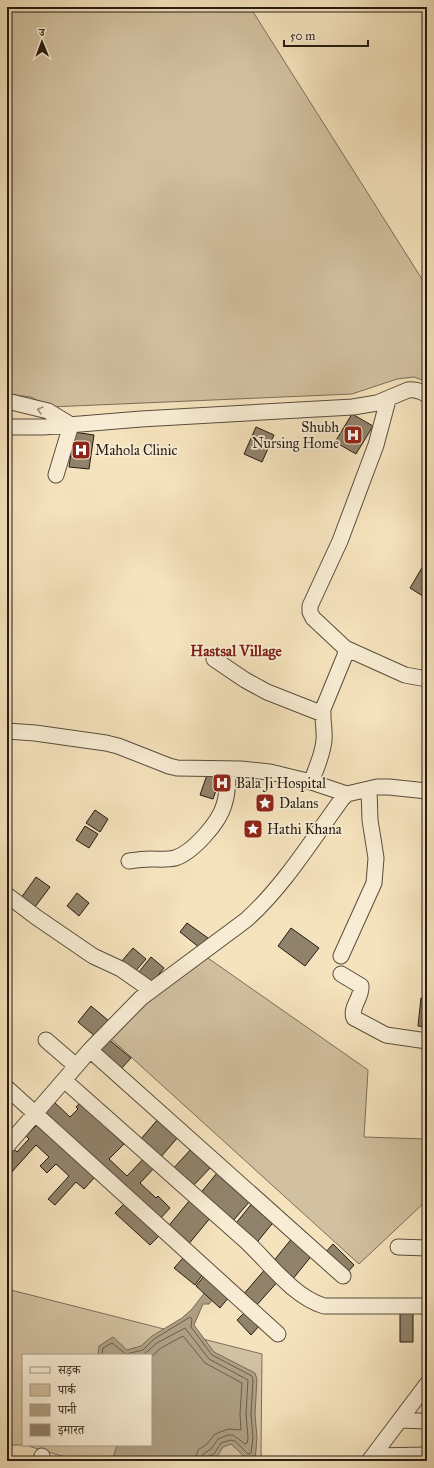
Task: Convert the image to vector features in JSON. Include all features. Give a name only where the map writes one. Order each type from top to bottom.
[{"type":"street","points":[[7,427],[44,427],[353,407],[377,404],[408,390],[420,390],[427,395]]},
{"type":"street","points":[[388,400],[376,445],[343,534],[310,606],[310,612],[313,618],[345,648],[405,674],[427,679]]},
{"type":"street","points":[[7,401],[48,412],[71,425]]},
{"type":"street","points":[[56,475],[71,425]]},
{"type":"street","points":[[311,782],[324,746],[325,732],[322,714],[346,655],[345,648]]},
{"type":"street","points":[[214,659],[245,680],[267,692],[322,714]]},
{"type":"street","points":[[7,731],[36,733],[106,743],[177,768],[270,772],[311,782],[347,794],[369,789],[389,787],[427,791]]},
{"type":"street","points":[[129,861],[174,858],[192,848],[221,814],[227,792],[228,769]]},
{"type":"street","points":[[341,956],[374,882],[376,858],[370,820],[369,789]]},
{"type":"street","points":[[7,1146],[90,1050],[129,1009],[151,990],[246,920],[259,908],[275,890],[347,794]]},
{"type":"street","points":[[7,895],[93,956],[121,969],[151,990]]},
{"type":"street","points":[[341,974],[361,986],[353,1013],[354,1018],[386,1035],[427,1041]]},
{"type":"street","points":[[46,1040],[76,1066]]},
{"type":"street","points":[[90,1050],[343,1276]]},
{"type":"street","points":[[64,1080],[257,1252],[304,1297],[316,1304],[324,1306],[427,1306]]},
{"type":"street","points":[[7,1088],[278,1334]]},
{"type":"street","points":[[398,1248],[427,1248]]},
{"type":"street","points":[[371,1458],[427,1384]]},
{"type":"street","points":[[400,1420],[427,1421]]},
{"type":"street","points":[[371,1458],[427,1455]]},
{"type":"green space","points":[[7,7],[250,7],[427,287],[427,382],[414,377],[397,379],[352,394],[50,407],[31,397],[7,394]]},
{"type":"green space","points":[[205,956],[368,1070],[364,1137],[427,1139],[427,1200],[359,1264],[109,1037],[136,1004]]},
{"type":"green space","points":[[7,1289],[262,1354],[262,1461],[78,1461],[28,1446],[152,1446],[152,1354],[22,1354],[22,1445],[7,1445]]},
{"type":"water","points":[[206,1291],[214,1298],[209,1304],[203,1304],[194,1325],[214,1352],[255,1373],[257,1379],[255,1414],[257,1438],[255,1461],[249,1461],[231,1444],[223,1447],[217,1457],[204,1461],[112,1461],[117,1446],[152,1446],[152,1354],[98,1354],[99,1346],[113,1337],[127,1350],[141,1346],[152,1336],[182,1318],[192,1309]]},
{"type":"building","points":[[352,414],[373,426],[356,454],[335,442]]},
{"type":"building","points":[[256,427],[274,435],[262,462],[244,454]]},
{"type":"building","points":[[74,432],[94,435],[89,469],[69,467]]},
{"type":"building","points":[[426,561],[427,596],[426,598],[410,588]]},
{"type":"building","points":[[208,772],[221,776],[213,799],[200,795]]},
{"type":"building","points":[[95,810],[108,819],[100,832],[86,823]]},
{"type":"building","points":[[85,826],[98,834],[89,848],[76,840]]},
{"type":"building","points":[[36,877],[50,887],[35,907],[21,898]]},
{"type":"building","points":[[77,893],[89,903],[79,916],[67,906]]},
{"type":"building","points":[[187,923],[208,938],[200,948],[180,932]]},
{"type":"building","points":[[291,928],[319,948],[305,966],[278,946]]},
{"type":"building","points":[[133,948],[146,959],[134,973],[121,962]]},
{"type":"building","points":[[151,957],[164,968],[151,984],[138,973]]},
{"type":"building","points":[[421,998],[427,999],[427,1027],[418,1026]]},
{"type":"building","points":[[91,1006],[109,1021],[96,1037],[78,1022]]},
{"type":"building","points":[[106,1037],[131,1058],[120,1070],[96,1049]]},
{"type":"building","points":[[84,1099],[114,1127],[110,1131],[124,1144],[109,1159],[127,1176],[146,1156],[156,1166],[140,1183],[156,1198],[158,1196],[170,1208],[158,1221],[40,1114],[52,1100],[70,1117],[78,1109],[76,1107]]},
{"type":"building","points":[[159,1118],[179,1136],[160,1158],[140,1140]]},
{"type":"building","points":[[39,1123],[96,1176],[84,1189],[76,1182],[55,1205],[48,1199],[69,1176],[56,1164],[47,1173],[40,1166],[49,1157],[36,1145],[10,1174],[7,1171],[7,1152],[12,1147],[17,1152],[29,1139],[26,1136]]},
{"type":"building","points":[[192,1148],[212,1166],[191,1188],[171,1171]]},
{"type":"building","points":[[217,1173],[250,1201],[232,1222],[199,1195]]},
{"type":"building","points":[[190,1200],[211,1217],[187,1246],[166,1229]]},
{"type":"building","points":[[127,1201],[162,1233],[150,1245],[115,1213]]},
{"type":"building","points":[[254,1201],[276,1219],[254,1246],[232,1228]]},
{"type":"building","points":[[293,1237],[313,1254],[292,1280],[272,1263]]},
{"type":"building","points":[[333,1244],[354,1265],[346,1274],[324,1254]]},
{"type":"building","points":[[183,1258],[203,1274],[195,1285],[174,1268]]},
{"type":"building","points":[[267,1267],[280,1279],[255,1307],[242,1296]]},
{"type":"building","points":[[204,1276],[229,1297],[220,1308],[196,1286]]},
{"type":"building","points":[[400,1310],[413,1310],[413,1342],[400,1342]]},
{"type":"building","points":[[246,1311],[260,1325],[251,1335],[237,1320]]},
{"type":"building","points":[[7,1457],[13,1457],[13,1461],[7,1461]]},
{"type":"place","name":"Shubh Nursing Home","points":[[353,435]]},
{"type":"place","name":"Mahola Clinic","points":[[81,450]]},
{"type":"place","name":"Bala Ji Hospital","points":[[222,783]]},
{"type":"place","name":"Dalans","points":[[265,803]]},
{"type":"place","name":"Hathi Khana","points":[[253,829]]},
{"type":"district","name":"Hastsal Village","points":[[236,651]]}]
